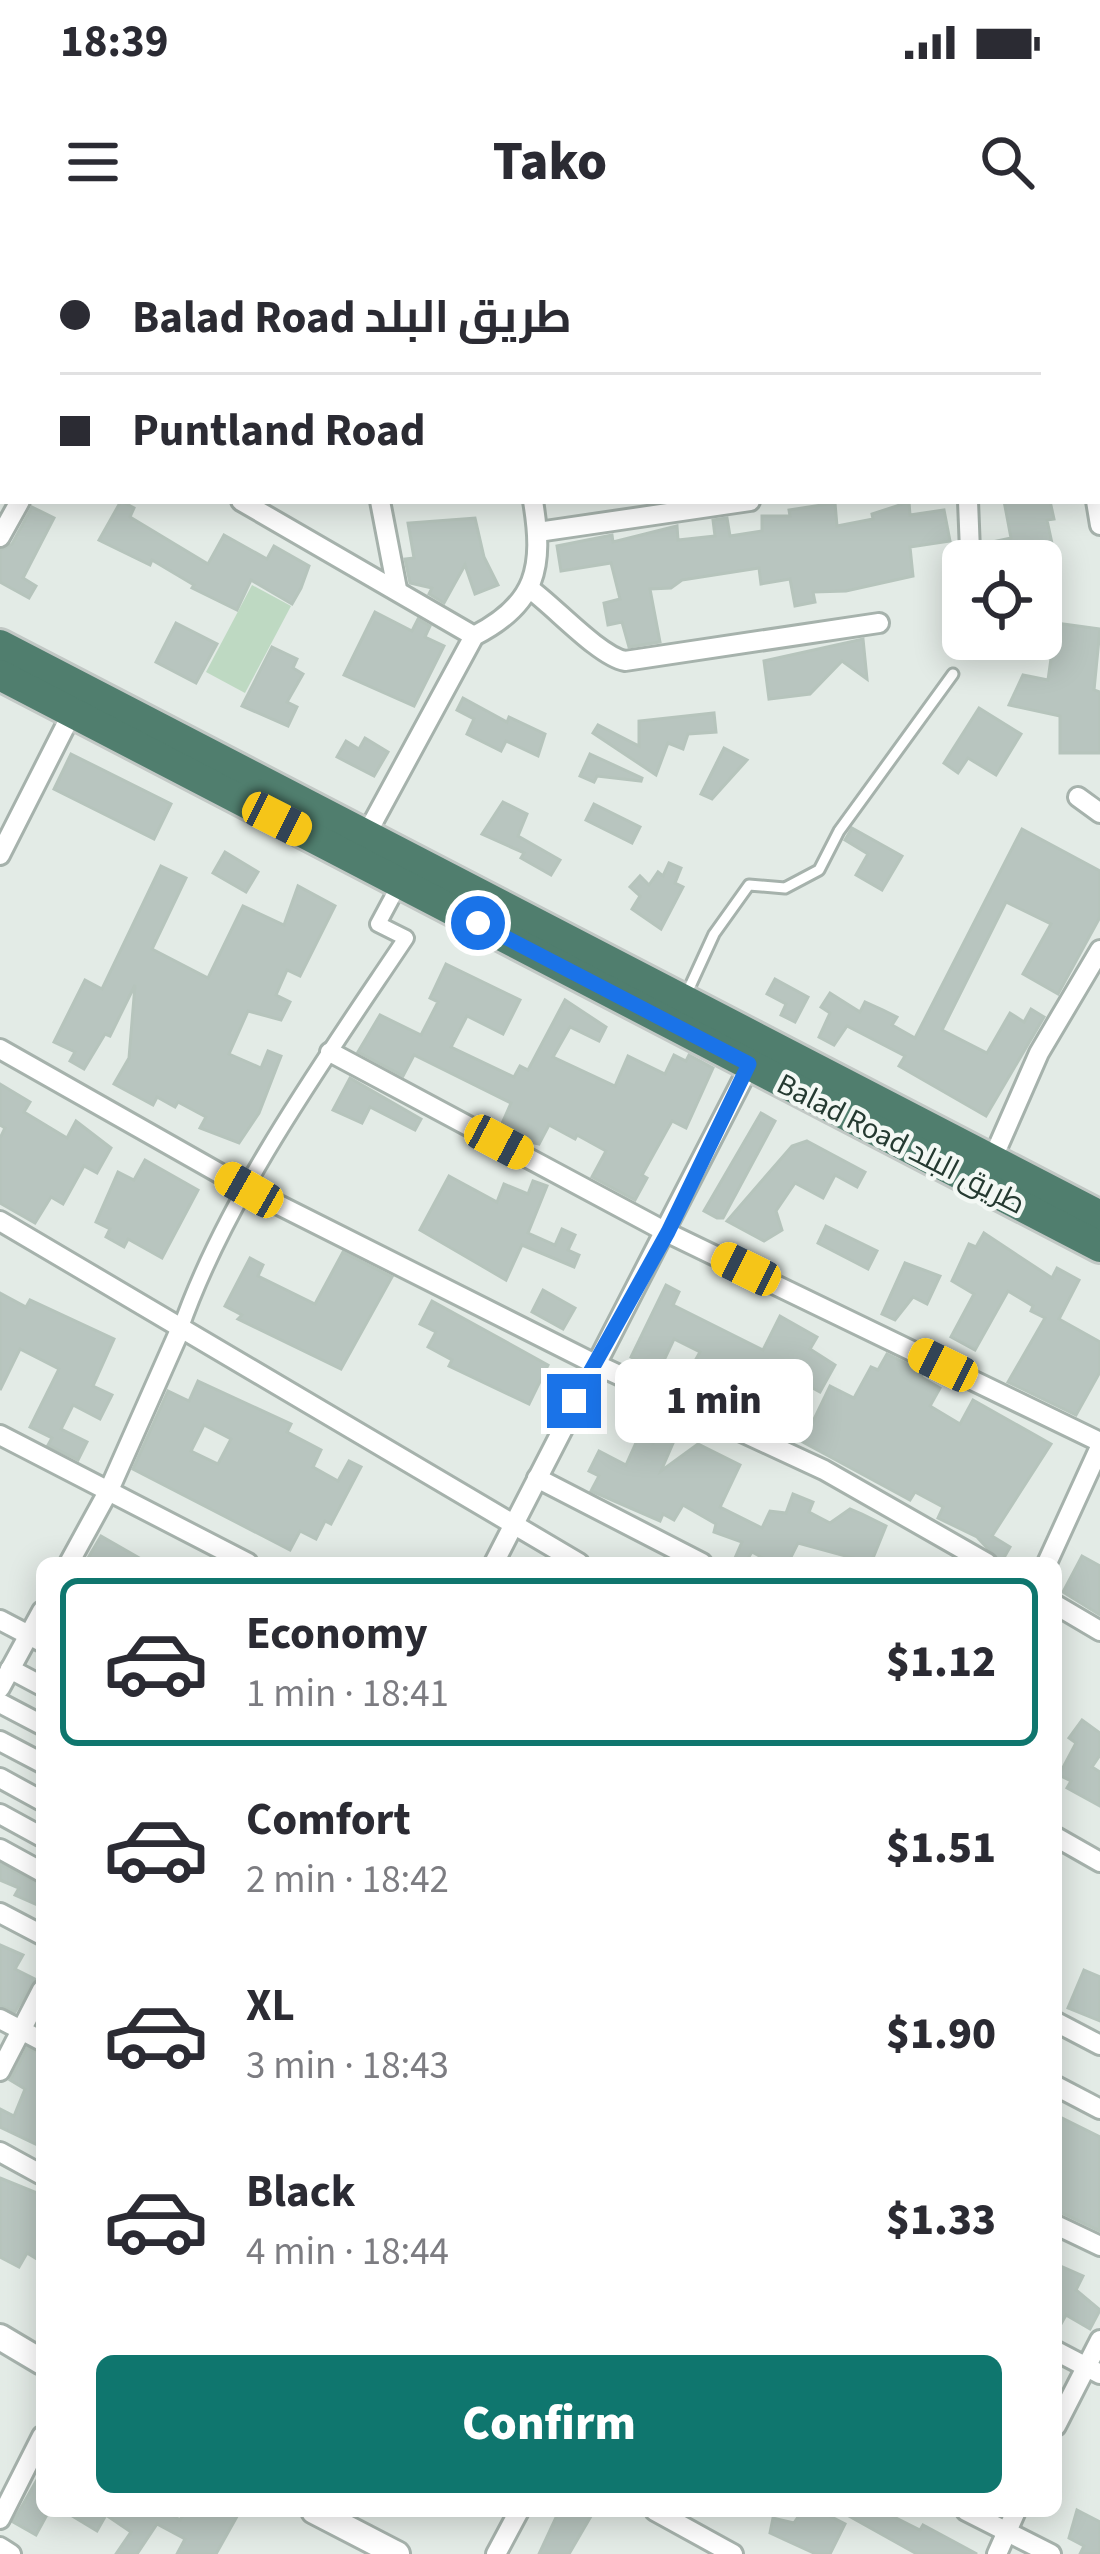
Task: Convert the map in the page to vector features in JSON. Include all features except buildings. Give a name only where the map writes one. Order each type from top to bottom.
[{"type":"highway","name":"Balad Road طريق البلد","points":[[0,645],[1100,1216]]},
{"type":"highway","name":"Balad Road طريق البلد","points":[[0,675],[1100,1247]]},
{"type":"street","points":[[0,537],[18,504]]},
{"type":"street","points":[[246,504],[473,635]]},
{"type":"street","points":[[381,504],[397,589]]},
{"type":"street","points":[[366,835],[473,635],[496,624],[530,589],[540,561],[533,504]]},
{"type":"street","points":[[968,504],[970,540]]},
{"type":"street","points":[[538,532],[690,505]]},
{"type":"street","points":[[530,589],[575,622],[598,650],[625,661],[879,623]]},
{"type":"street","points":[[0,855],[73,712]]},
{"type":"street","points":[[1078,796],[1100,813]]},
{"type":"street","points":[[71,1557],[109,1490],[201,1276],[330,1052],[406,938],[378,923],[400,883]]},
{"type":"street","points":[[992,1160],[1039,1053],[1100,950]]},
{"type":"street","points":[[0,1049],[249,1190],[593,1363],[824,1470],[976,1557]]},
{"type":"street","points":[[330,1052],[668,1232],[1100,1444],[1094,1474],[1050,1557]]},
{"type":"street","points":[[497,1557],[593,1363],[668,1232],[749,1064]]},
{"type":"street","points":[[0,1221],[568,1557]]},
{"type":"street","points":[[0,1435],[237,1557]]},
{"type":"street","points":[[537,1478],[690,1557]]},
{"type":"street","points":[[1062,1609],[1100,1631]]},
{"type":"street","points":[[0,1620],[36,1638],[0,1688]]},
{"type":"street","points":[[10,1669],[36,1683]]},
{"type":"street","points":[[0,1703],[36,1722]]},
{"type":"street","points":[[0,1741],[36,1760]]},
{"type":"street","points":[[0,1778],[36,1798]]},
{"type":"street","points":[[0,1814],[36,1834]]},
{"type":"street","points":[[1062,1840],[1100,1862]]},
{"type":"street","points":[[0,1849],[36,1869]]},
{"type":"street","points":[[0,1912],[36,1932]]},
{"type":"street","points":[[0,2071],[36,2003]]},
{"type":"street","points":[[0,2019],[36,2038]]},
{"type":"street","points":[[1062,2025],[1100,2045]]},
{"type":"street","points":[[1062,2089],[1100,2109]]},
{"type":"street","points":[[0,2152],[36,2172]]},
{"type":"street","points":[[1062,2228],[1100,2246]]},
{"type":"street","points":[[0,2337],[36,2358]]},
{"type":"street","points":[[1062,2417],[1093,2371],[1100,2340]]},
{"type":"street","points":[[1062,2353],[1093,2371]]},
{"type":"street","points":[[0,2519],[36,2448]]},
{"type":"street","points":[[326,2517],[397,2554]]},
{"type":"street","points":[[496,2554],[516,2517]]},
{"type":"street","points":[[666,2517],[733,2554]]},
{"type":"street","points":[[978,2517],[1051,2554]]},
{"type":"street","points":[[997,2554],[1013,2517]]},
{"type":"street","points":[[0,2547],[11,2554]]},
{"type":"lane","points":[[683,1000],[714,934],[749,885],[785,888],[819,870],[839,831],[953,674]]},
{"type":"green space","points":[[252,585],[291,606],[245,693],[206,672]]},
{"type":"route","points":[[478,923],[749,1064],[668,1232],[574,1401]]}]
